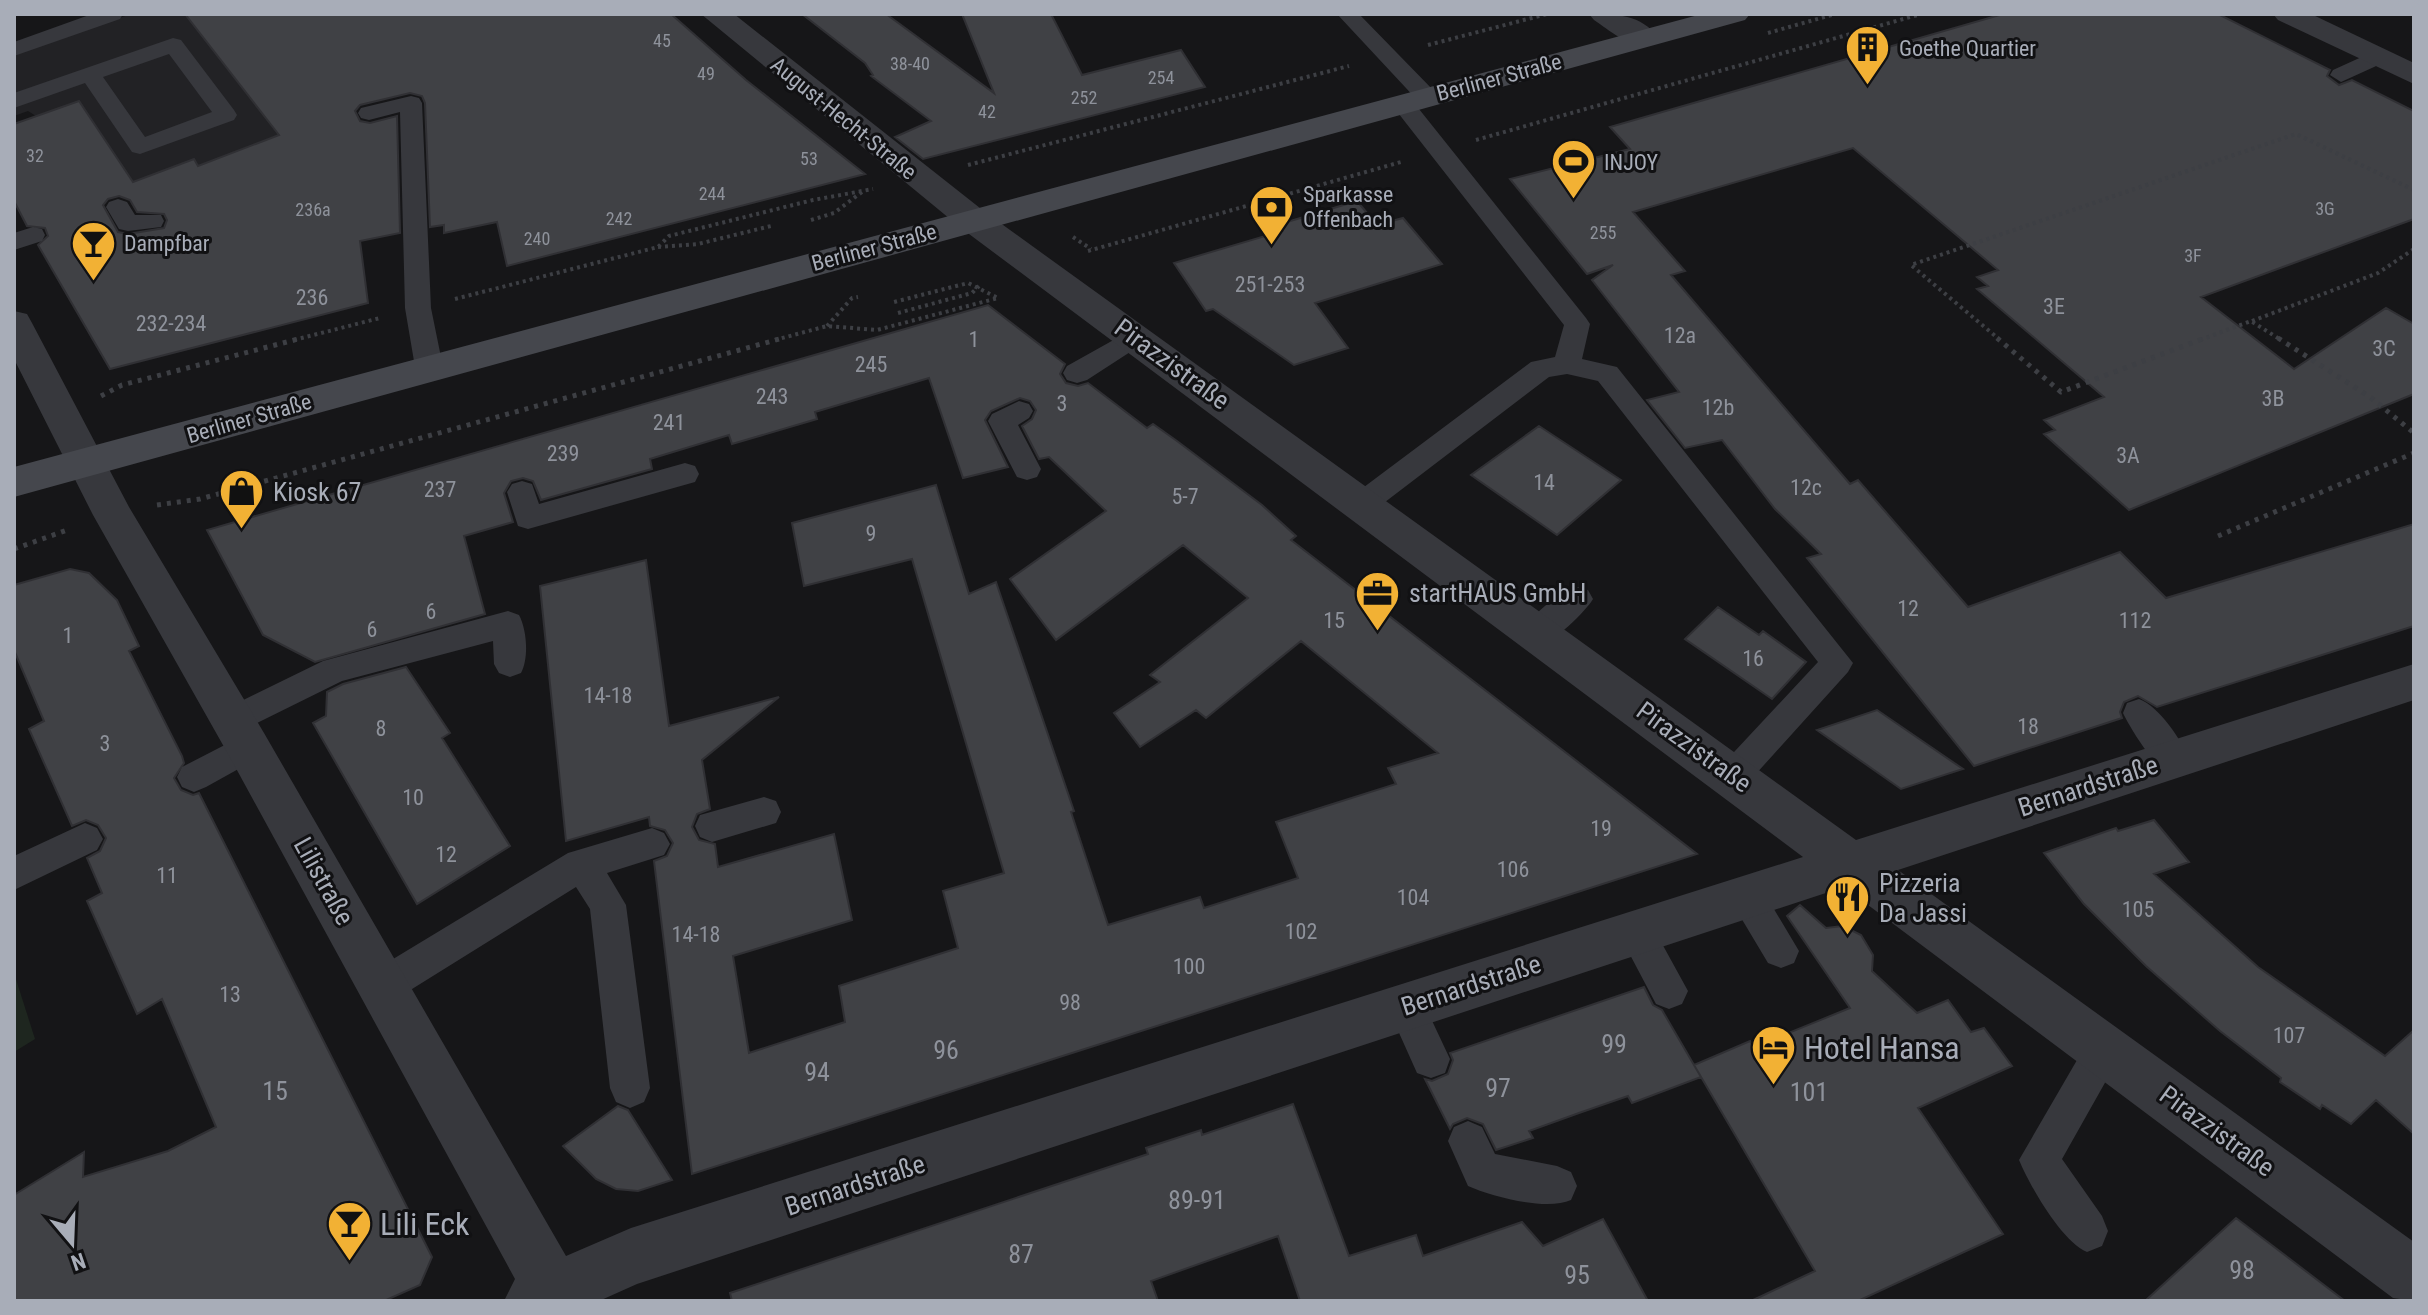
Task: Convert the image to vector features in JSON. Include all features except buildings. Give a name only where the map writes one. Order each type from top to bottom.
[{"type":"main road","name":"Berliner Straße","points":[[14,482],[1735,14]]},
{"type":"street","name":"August-Hecht-Straße","points":[[716,14],[973,220]]},
{"type":"street","points":[[1604,14],[1643,38]]},
{"type":"street","points":[[2288,14],[2414,75]]},
{"type":"street","name":"Pirazzistraße","points":[[973,220],[2414,1277]]},
{"type":"street","name":"Lilistraße","points":[[14,323],[87,463],[383,986],[549,1298]]},
{"type":"street","name":"Bernardstraße","points":[[549,1298],[631,1257],[2414,682]]},
{"type":"lane","points":[[14,49],[112,14]]},
{"type":"lane","points":[[1348,14],[1364,35],[1389,56],[1415,100],[1577,324],[1567,365]]},
{"type":"lane","points":[[14,101],[90,74],[173,45],[226,115],[140,147],[90,74]]},
{"type":"lane","points":[[2341,75],[2377,57]]},
{"type":"lane","points":[[369,113],[411,103],[418,308],[429,367]]},
{"type":"lane","points":[[118,207],[128,223],[152,221]]},
{"type":"lane","points":[[1077,373],[1135,337]]},
{"type":"lane","points":[[1362,504],[1541,369],[1567,365],[1607,374],[1837,663],[1733,776]]},
{"type":"lane","points":[[1019,411],[1002,421],[1027,469]]},
{"type":"lane","points":[[522,492],[528,518],[685,474]]},
{"type":"lane","points":[[1538,632],[1577,599]]},
{"type":"lane","points":[[194,777],[240,734],[334,670],[508,624],[510,664]]},
{"type":"lane","points":[[2139,713],[2173,759]]},
{"type":"lane","points":[[712,826],[764,812]]},
{"type":"lane","points":[[14,874],[85,839]]},
{"type":"lane","points":[[383,986],[581,864],[652,844]]},
{"type":"lane","points":[[581,864],[608,905],[630,1088]]},
{"type":"lane","points":[[1746,896],[1781,951]]},
{"type":"lane","points":[[1636,932],[1669,991]]},
{"type":"lane","points":[[1406,1006],[1431,1059]]},
{"type":"lane","points":[[2087,1231],[2039,1160],[2105,1049]]},
{"type":"lane","points":[[1468,1141],[1482,1172],[1557,1186]]},
{"type":"path","points":[[658,247],[669,236],[813,200],[863,191],[1547,14]]},
{"type":"path","points":[[2414,190],[2296,134],[1911,265],[2061,392],[2378,273],[2414,249]]},
{"type":"path","points":[[811,220],[834,213],[863,191]]},
{"type":"path","points":[[95,399],[122,385],[418,308],[658,247],[698,244],[771,226]]},
{"type":"path","points":[[972,275],[979,286]]},
{"type":"path","points":[[151,506],[200,499],[827,326],[877,330],[998,298],[968,283],[894,302]]},
{"type":"path","points":[[898,313],[972,293],[979,286]]},
{"type":"path","points":[[827,326],[852,298],[866,294]]},
{"type":"path","points":[[2251,321],[2370,397],[2414,433]]},
{"type":"path","points":[[2218,536],[2414,453]]},
{"type":"path","points":[[14,549],[72,529]]},
{"type":"shaded area","points":[[131,14],[220,14],[308,123],[199,166],[194,160],[138,189],[79,101],[36,116],[28,111],[14,116],[14,54]]},
{"type":"shaded area","points":[[14,973],[35,1039],[14,1052]]},
{"type":"place","name":"Goethe Quartier","points":[[1868,87]]},
{"type":"place","name":"INJOY","points":[[1573,201]]},
{"type":"place","name":"Sparkasse Offenbach","points":[[1272,246]]},
{"type":"place","name":"Dampfbar","points":[[93,282]]},
{"type":"place","name":"Kiosk 67","points":[[242,531]]},
{"type":"place","name":"startHAUS GmbH","points":[[1378,632]]},
{"type":"place","name":"Pizzeria Da Jassi","points":[[1848,937]]},
{"type":"place","name":"Hotel Hansa","points":[[1773,1087]]},
{"type":"place","name":"Lili Eck","points":[[349,1263]]}]
